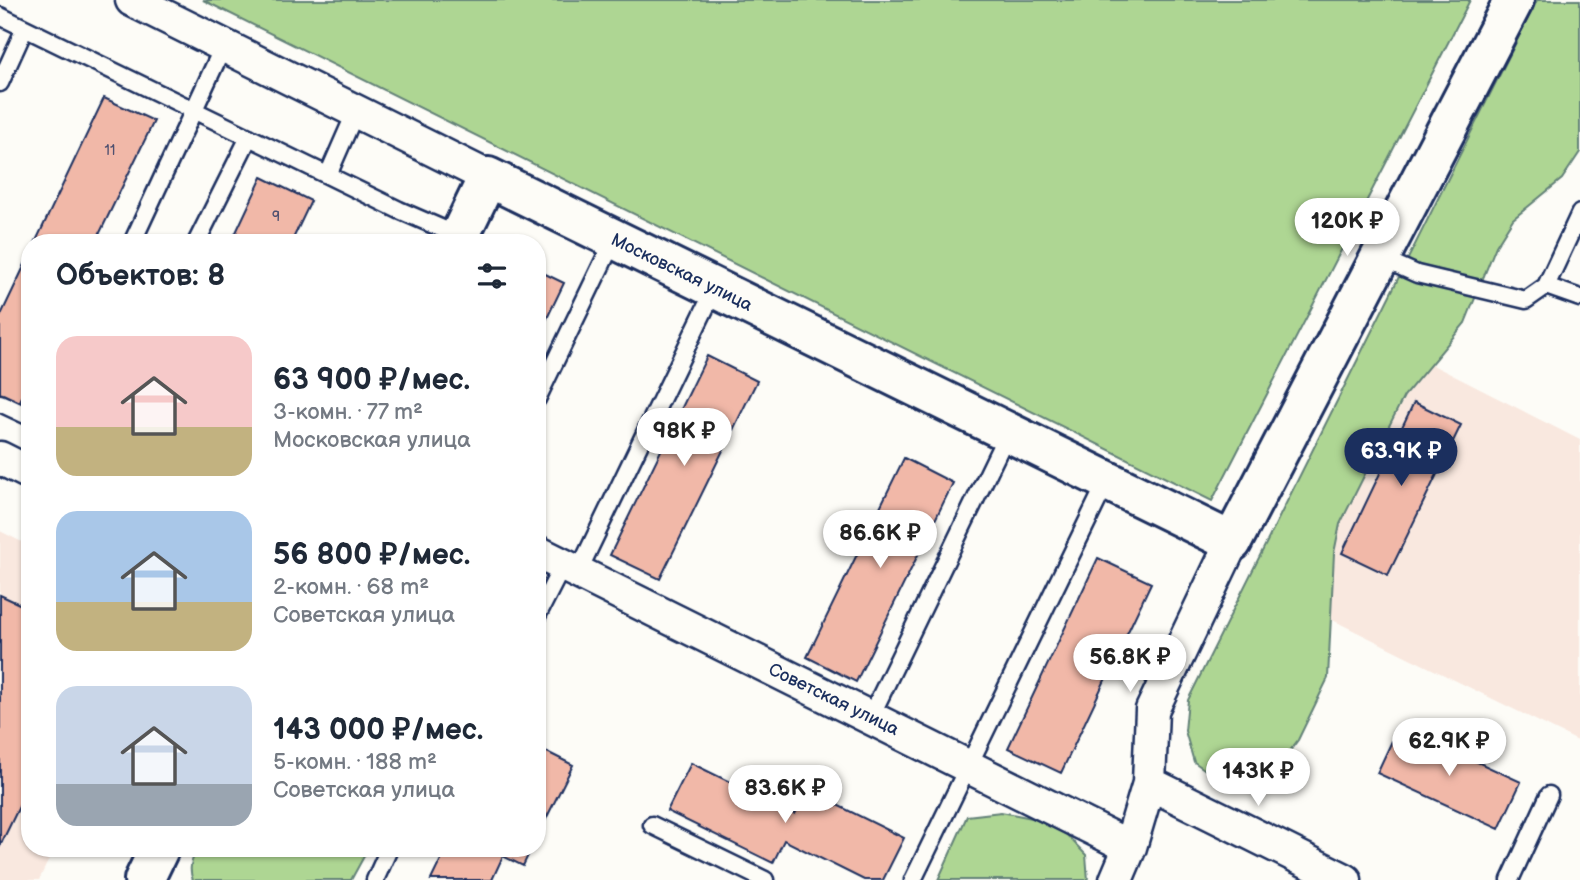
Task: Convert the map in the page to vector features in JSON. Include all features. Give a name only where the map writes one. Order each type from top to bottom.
[{"type":"street","name":"Московская улица","points":[[132,0],[1233,542]]},
{"type":"street","points":[[1116,880],[1130,847],[1149,783],[1152,710],[1233,542],[1514,0]]},
{"type":"street","points":[[460,234],[488,177]]},
{"type":"street","name":"Советская улица","points":[[559,563],[1130,847]]},
{"type":"street","points":[[1149,783],[1345,880]]},
{"type":"street","points":[[144,880],[155,857]]},
{"type":"lane","points":[[0,16],[445,234]]},
{"type":"lane","points":[[0,83],[25,29]]},
{"type":"lane","points":[[136,234],[224,46]]},
{"type":"lane","points":[[328,175],[356,111]]},
{"type":"lane","points":[[200,234],[249,136]]},
{"type":"lane","points":[[1381,258],[1418,274],[1526,300],[1546,286],[1580,213]]},
{"type":"lane","points":[[546,380],[614,239]]},
{"type":"lane","points":[[1546,286],[1580,298]]},
{"type":"lane","points":[[546,594],[559,563],[715,288]]},
{"type":"lane","points":[[0,402],[21,412]]},
{"type":"lane","points":[[870,718],[1007,432]]},
{"type":"lane","points":[[913,880],[1107,481]]},
{"type":"lane","points":[[1510,880],[1549,795]]},
{"type":"lane","points":[[652,825],[765,880]]},
{"type":"lane","points":[[375,880],[385,857]]},
{"type":"shaded area","points":[[1411,354],[1580,440],[1580,742],[1294,601]]},
{"type":"shaded area","points":[[0,531],[21,542],[21,857],[50,857],[39,880],[0,880]]},
{"type":"green space","points":[[203,0],[1470,0],[1212,501]]},
{"type":"green space","points":[[1537,0],[1580,0],[1580,152],[1562,179],[1513,219],[1496,246],[1465,323],[1404,396],[1340,524],[1334,553],[1328,678],[1298,740],[1279,765],[1253,783],[1220,780],[1194,762],[1185,731],[1188,700]]},
{"type":"green space","points":[[1001,812],[1032,818],[1063,831],[1086,855],[1088,880],[938,880],[967,816]]},
{"type":"green space","points":[[193,857],[364,857],[351,880],[193,880]]},
{"type":"building","points":[[104,98],[154,121],[99,234],[39,234]]},
{"type":"building","points":[[262,177],[311,201],[295,234],[235,234]]},
{"type":"building","points":[[21,273],[19,403],[0,394],[0,317]]},
{"type":"building","points":[[546,274],[564,283],[546,320]]},
{"type":"building","points":[[707,356],[757,381],[660,579],[610,555]]},
{"type":"building","points":[[1414,402],[1461,425],[1388,575],[1342,553]]},
{"type":"building","points":[[904,458],[953,483],[856,682],[807,657]]},
{"type":"building","points":[[1098,558],[1151,583],[1061,773],[1008,748]]},
{"type":"building","points":[[0,595],[21,605],[21,803],[0,846]]},
{"type":"building","points":[[1399,726],[1521,782],[1499,829],[1377,773]]},
{"type":"building","points":[[546,752],[573,765],[546,819]]},
{"type":"building","points":[[691,763],[795,814],[807,790],[904,838],[883,880],[864,880],[784,840],[773,863],[667,811]]},
{"type":"building","points":[[442,857],[503,857],[492,880],[431,880]]},
{"type":"building","points":[[505,857],[527,857],[523,866]]}]
